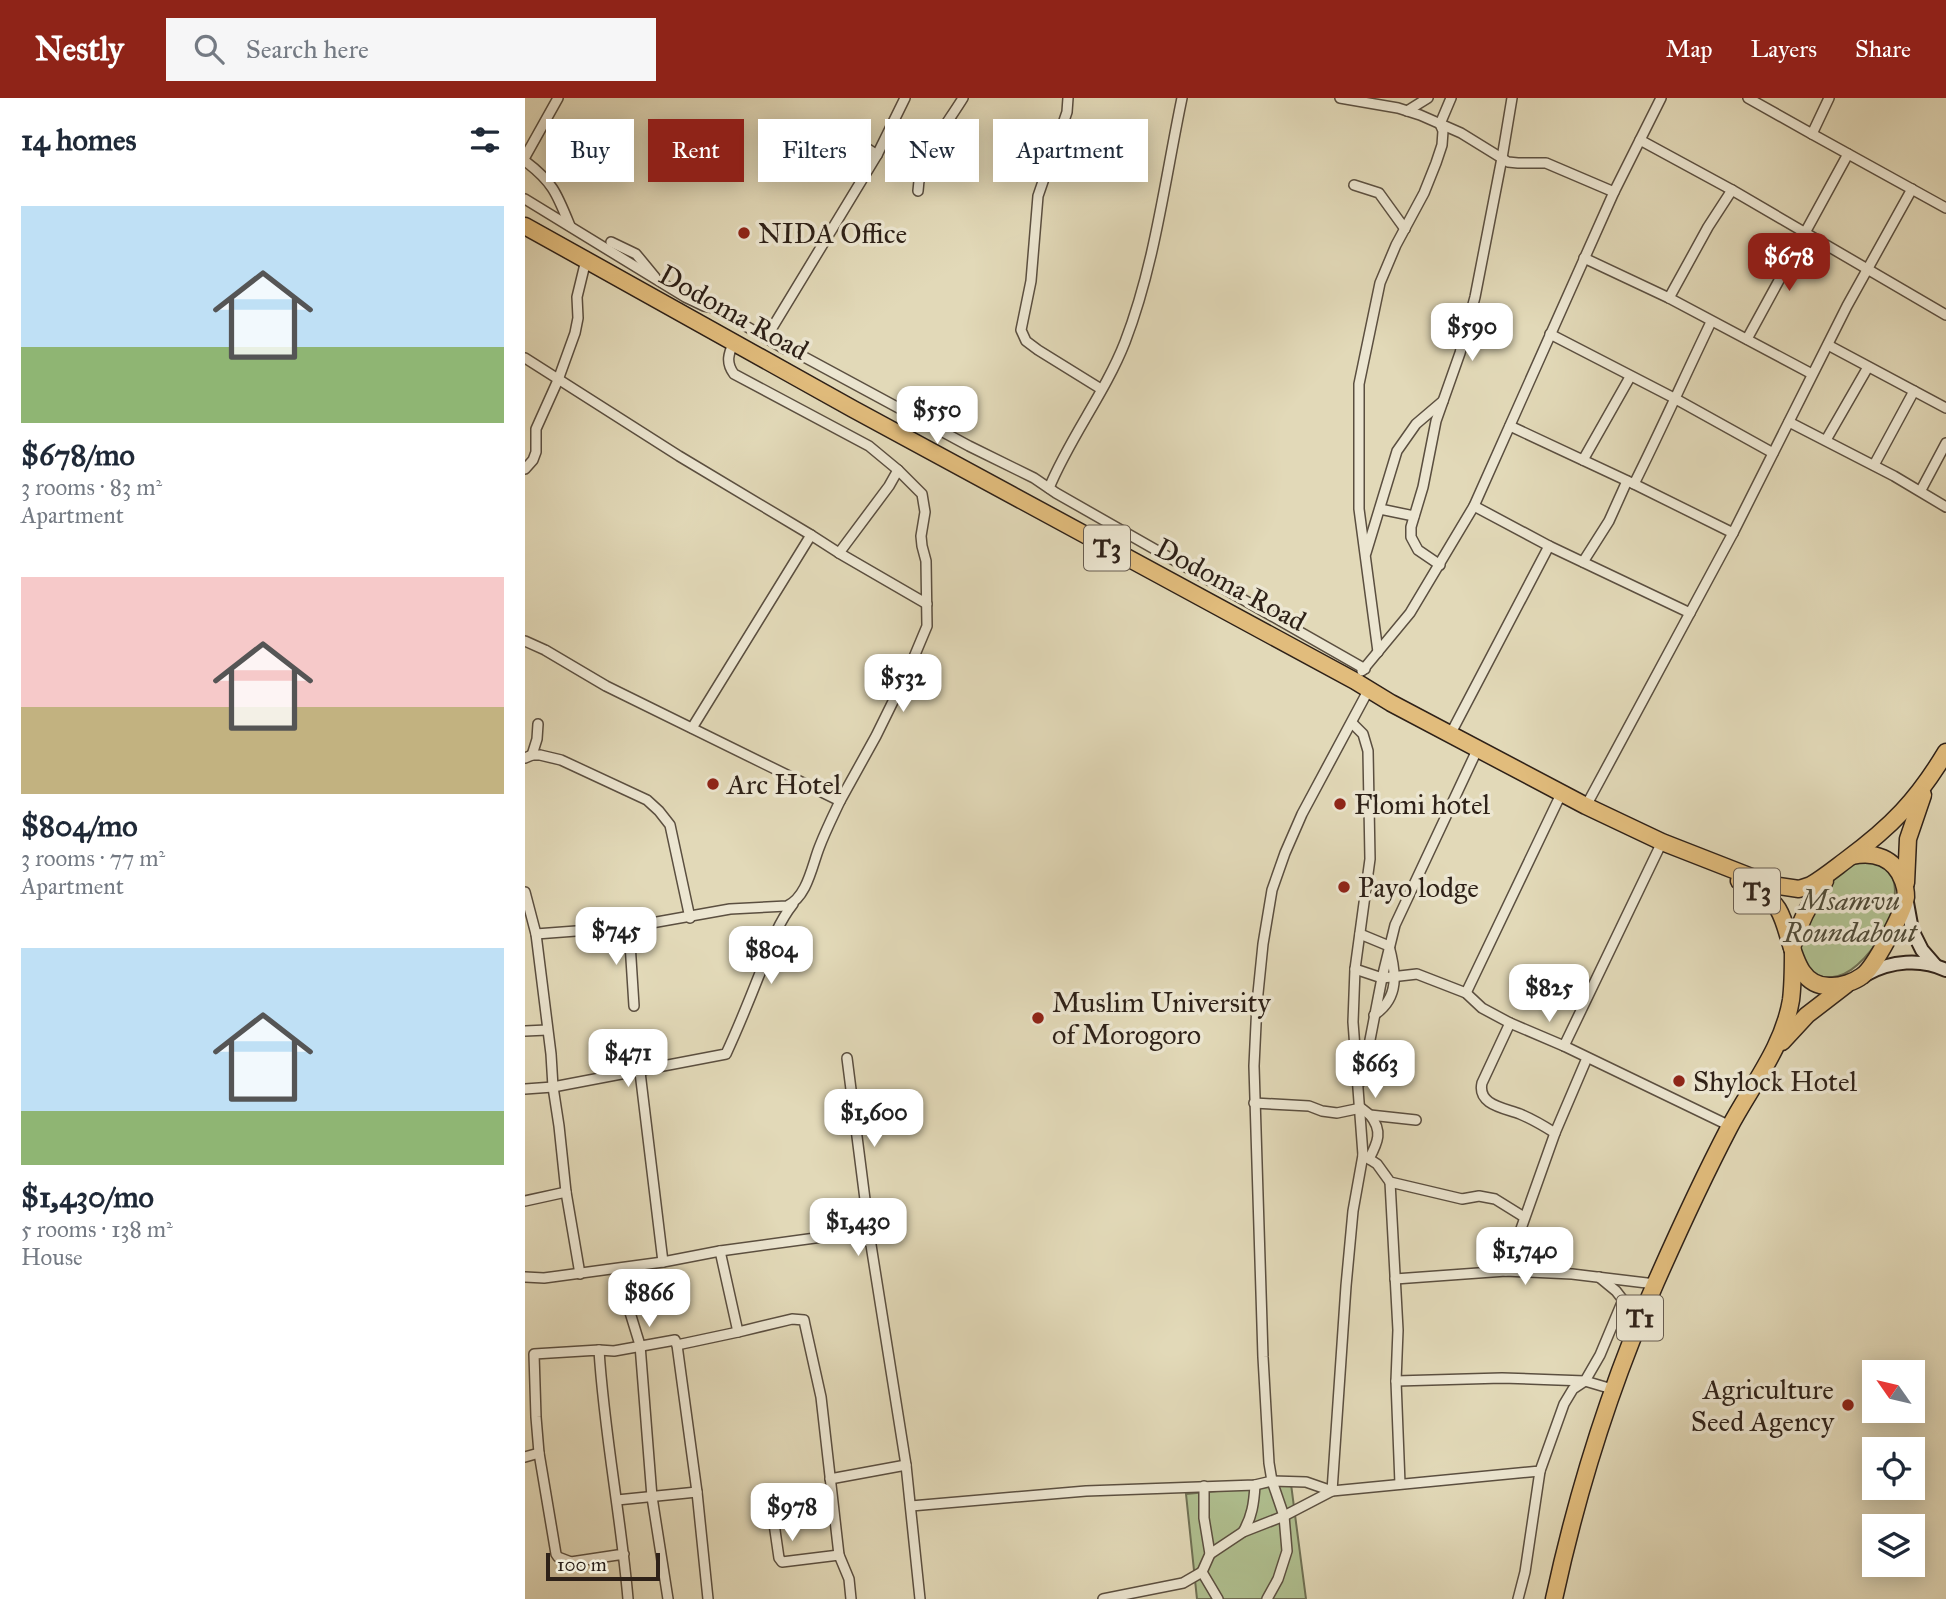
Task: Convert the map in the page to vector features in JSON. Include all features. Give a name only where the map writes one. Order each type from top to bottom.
[{"type":"highway","name":"Dodoma Road","points":[[525,226],[853,409],[1363,680],[1391,703],[1585,806],[1662,842],[1782,888],[1799,889],[1811,885],[1845,861]]},
{"type":"highway","name":"T1","points":[[1554,1599],[1574,1512],[1612,1389],[1689,1208],[1730,1126],[1772,1055],[1787,1017],[1793,950],[1797,930],[1809,903],[1826,879],[1892,823],[1927,783],[1946,752]]},
{"type":"highway","name":"T1","points":[[1772,1055],[1808,1015],[1858,978],[1892,931],[1906,893],[1909,839],[1927,783]]},
{"type":"highway","points":[[1845,861],[1867,854],[1886,859],[1899,871],[1906,893]]},
{"type":"highway","name":"Dodoma Road","points":[[1696,856],[1767,897],[1778,909],[1793,950]]},
{"type":"highway","points":[[1793,950],[1804,973],[1816,983],[1833,986],[1858,978]]},
{"type":"main road","points":[[1906,893],[1912,930],[1922,950],[1940,967]]},
{"type":"main road","points":[[1858,978],[1879,968],[1903,962],[1940,967]]},
{"type":"street","points":[[558,98],[525,159],[555,189],[569,226]]},
{"type":"street","points":[[766,338],[877,155],[905,98]]},
{"type":"street","points":[[918,191],[918,179],[928,156],[963,98]]},
{"type":"street","points":[[1068,98],[1067,113],[1038,196],[1031,281],[1021,330],[1026,341],[1038,350],[1101,389]]},
{"type":"street","points":[[1049,488],[1125,342],[1143,285],[1182,98]]},
{"type":"street","points":[[1340,98],[1407,111],[1461,133],[1502,158],[1518,163],[1546,163],[1614,192]]},
{"type":"street","points":[[1407,111],[1428,98]]},
{"type":"street","points":[[1378,652],[1359,509],[1359,384],[1380,283],[1424,193],[1441,150],[1443,131],[1440,124],[1451,98]]},
{"type":"street","points":[[1440,565],[1418,550],[1411,537],[1411,527],[1423,487],[1431,436],[1460,353],[1478,288],[1511,98]]},
{"type":"street","points":[[1268,1599],[1287,1551],[1284,1516],[1269,1463],[1254,1103],[1257,1003],[1272,890],[1302,814],[1352,723],[1363,680],[1378,652],[1410,613],[1474,506],[1614,192],[1661,98]]},
{"type":"street","points":[[1748,98],[1946,208]]},
{"type":"street","points":[[1812,134],[1829,98]]},
{"type":"street","points":[[1640,140],[1806,232],[1946,315]]},
{"type":"street","points":[[871,151],[877,155]]},
{"type":"street","points":[[1747,339],[1848,154]]},
{"type":"street","points":[[1354,185],[1379,193],[1405,229]]},
{"type":"street","points":[[1585,806],[1733,533],[1812,374],[1912,189]]},
{"type":"street","points":[[1669,298],[1732,190]]},
{"type":"street","points":[[525,199],[657,281],[704,306],[715,308],[783,348],[979,452],[1034,478],[1363,680]]},
{"type":"street","points":[[611,242],[635,254],[657,281]]},
{"type":"street","points":[[1584,258],[1669,298],[1812,374]]},
{"type":"street","points":[[525,469],[535,456],[536,429],[575,333],[577,297],[586,260]]},
{"type":"street","points":[[1583,562],[1660,434],[1674,398],[1711,322]]},
{"type":"street","points":[[1551,334],[1773,453]]},
{"type":"street","points":[[525,1089],[553,1087],[640,1072],[726,1054],[777,931],[785,914],[804,888],[840,800],[876,736],[920,647],[927,626],[926,561],[921,536],[925,512],[922,494],[869,446],[734,373],[729,367],[728,354],[734,341]]},
{"type":"street","points":[[1828,345],[1946,408]]},
{"type":"street","points":[[525,358],[679,456],[927,604]]},
{"type":"street","points":[[1826,440],[1868,367]]},
{"type":"street","points":[[1583,460],[1630,377]]},
{"type":"street","points":[[1874,465],[1914,391]]},
{"type":"street","points":[[1365,558],[1397,451],[1416,424],[1444,400]]},
{"type":"street","points":[[1789,422],[1874,465],[1946,507]]},
{"type":"street","points":[[1510,426],[1733,533]]},
{"type":"street","points":[[1921,491],[1946,443]]},
{"type":"street","points":[[839,553],[898,470]]},
{"type":"street","points":[[1474,506],[1549,546],[1690,613]]},
{"type":"street","points":[[1380,509],[1414,516]]},
{"type":"street","points":[[692,728],[811,535]]},
{"type":"street","points":[[1451,733],[1549,546]]},
{"type":"street","points":[[525,641],[607,686],[840,800]]},
{"type":"street","points":[[1332,1491],[1353,1211],[1366,1157],[1353,1022],[1355,970],[1370,859],[1368,751],[1363,734],[1352,723]]},
{"type":"street","points":[[538,724],[537,739],[528,757],[549,756],[589,772],[647,800],[670,825],[690,918]]},
{"type":"street","points":[[1360,1094],[1374,1016],[1395,925],[1478,748]]},
{"type":"street","points":[[1465,993],[1562,792]]},
{"type":"street","points":[[1565,1046],[1662,842]]},
{"type":"street","points":[[525,892],[536,934],[566,1192],[580,1274]]},
{"type":"street","points":[[536,934],[629,928],[730,909],[787,906],[794,903]]},
{"type":"street","points":[[629,928],[634,1006]]},
{"type":"street","points":[[1360,934],[1389,946]]},
{"type":"street","points":[[1374,1016],[1381,1011],[1394,987],[1395,976],[1389,946]]},
{"type":"street","points":[[1355,970],[1382,978],[1417,974],[1465,993],[1482,1008],[1510,1023],[1565,1046],[1730,1126]]},
{"type":"street","points":[[1510,1023],[1482,1083],[1482,1096],[1499,1109],[1518,1114],[1555,1132]]},
{"type":"street","points":[[525,1031],[547,1030]]},
{"type":"street","points":[[848,1058],[868,1223],[863,1235]]},
{"type":"street","points":[[1506,1271],[1555,1132],[1587,1058]]},
{"type":"street","points":[[640,1072],[663,1262]]},
{"type":"street","points":[[1254,1103],[1309,1106],[1337,1113],[1361,1108],[1377,1124],[1379,1139],[1366,1157]]},
{"type":"street","points":[[1370,1115],[1416,1120]]},
{"type":"street","points":[[1366,1157],[1377,1164],[1391,1182],[1398,1330],[1396,1381],[1400,1484]]},
{"type":"street","points":[[1391,1182],[1462,1199],[1479,1196],[1495,1199],[1524,1217]]},
{"type":"street","points":[[525,1201],[566,1192]]},
{"type":"street","points":[[525,1277],[580,1274],[852,1233],[868,1238],[906,1465],[920,1599]]},
{"type":"street","points":[[720,1251],[738,1332]]},
{"type":"street","points":[[1395,1279],[1506,1271],[1572,1274],[1655,1284]]},
{"type":"street","points":[[1518,1599],[1525,1572],[1541,1471],[1565,1404],[1573,1389],[1585,1381],[1600,1356],[1623,1300],[1599,1278]]},
{"type":"street","points":[[628,1306],[639,1345],[652,1497],[668,1599]]},
{"type":"street","points":[[677,1345],[792,1319],[804,1321],[821,1397],[839,1555],[849,1579],[851,1599]]},
{"type":"street","points":[[624,1554],[571,1562],[558,1557],[539,1453],[529,1351],[614,1351],[675,1340],[697,1492],[708,1599]]},
{"type":"street","points":[[599,1350],[628,1599]]},
{"type":"street","points":[[1396,1381],[1501,1378],[1585,1381],[1612,1389]]},
{"type":"street","points":[[525,1457],[539,1453]]},
{"type":"street","points":[[830,1479],[906,1465]]},
{"type":"street","points":[[1103,1599],[1183,1583],[1202,1572],[1210,1554],[1243,1532],[1284,1516],[1332,1491],[1541,1471]]},
{"type":"street","points":[[911,1506],[1086,1490],[1255,1485],[1272,1481],[1306,1482],[1332,1491]]},
{"type":"street","points":[[1243,1532],[1250,1520],[1255,1485]]},
{"type":"street","points":[[1204,1486],[1204,1518],[1210,1554]]},
{"type":"street","points":[[617,1500],[697,1492]]},
{"type":"street","points":[[770,1496],[779,1558],[782,1562],[839,1555]]},
{"type":"street","points":[[1202,1572],[1218,1599]]},
{"type":"green space","name":"Msamvu Roundabout","points":[[1861,859],[1881,864],[1891,875],[1895,890],[1893,908],[1876,943],[1851,970],[1838,976],[1818,976],[1803,962],[1802,933],[1828,886],[1838,874]]},
{"type":"green space","points":[[1291,1484],[1306,1599],[1197,1599],[1186,1494]]},
{"type":"place","name":"NIDA Office","points":[[744,233]]},
{"type":"place","name":"Arc Hotel","points":[[713,784]]},
{"type":"place","name":"Flomi hotel","points":[[1340,804]]},
{"type":"place","name":"Payo lodge","points":[[1344,887]]},
{"type":"place","name":"Muslim University of Morogoro","points":[[1038,1018]]},
{"type":"place","name":"Shylock Hotel","points":[[1679,1081]]},
{"type":"place","name":"Agriculture Seed Agency","points":[[1848,1405]]}]
